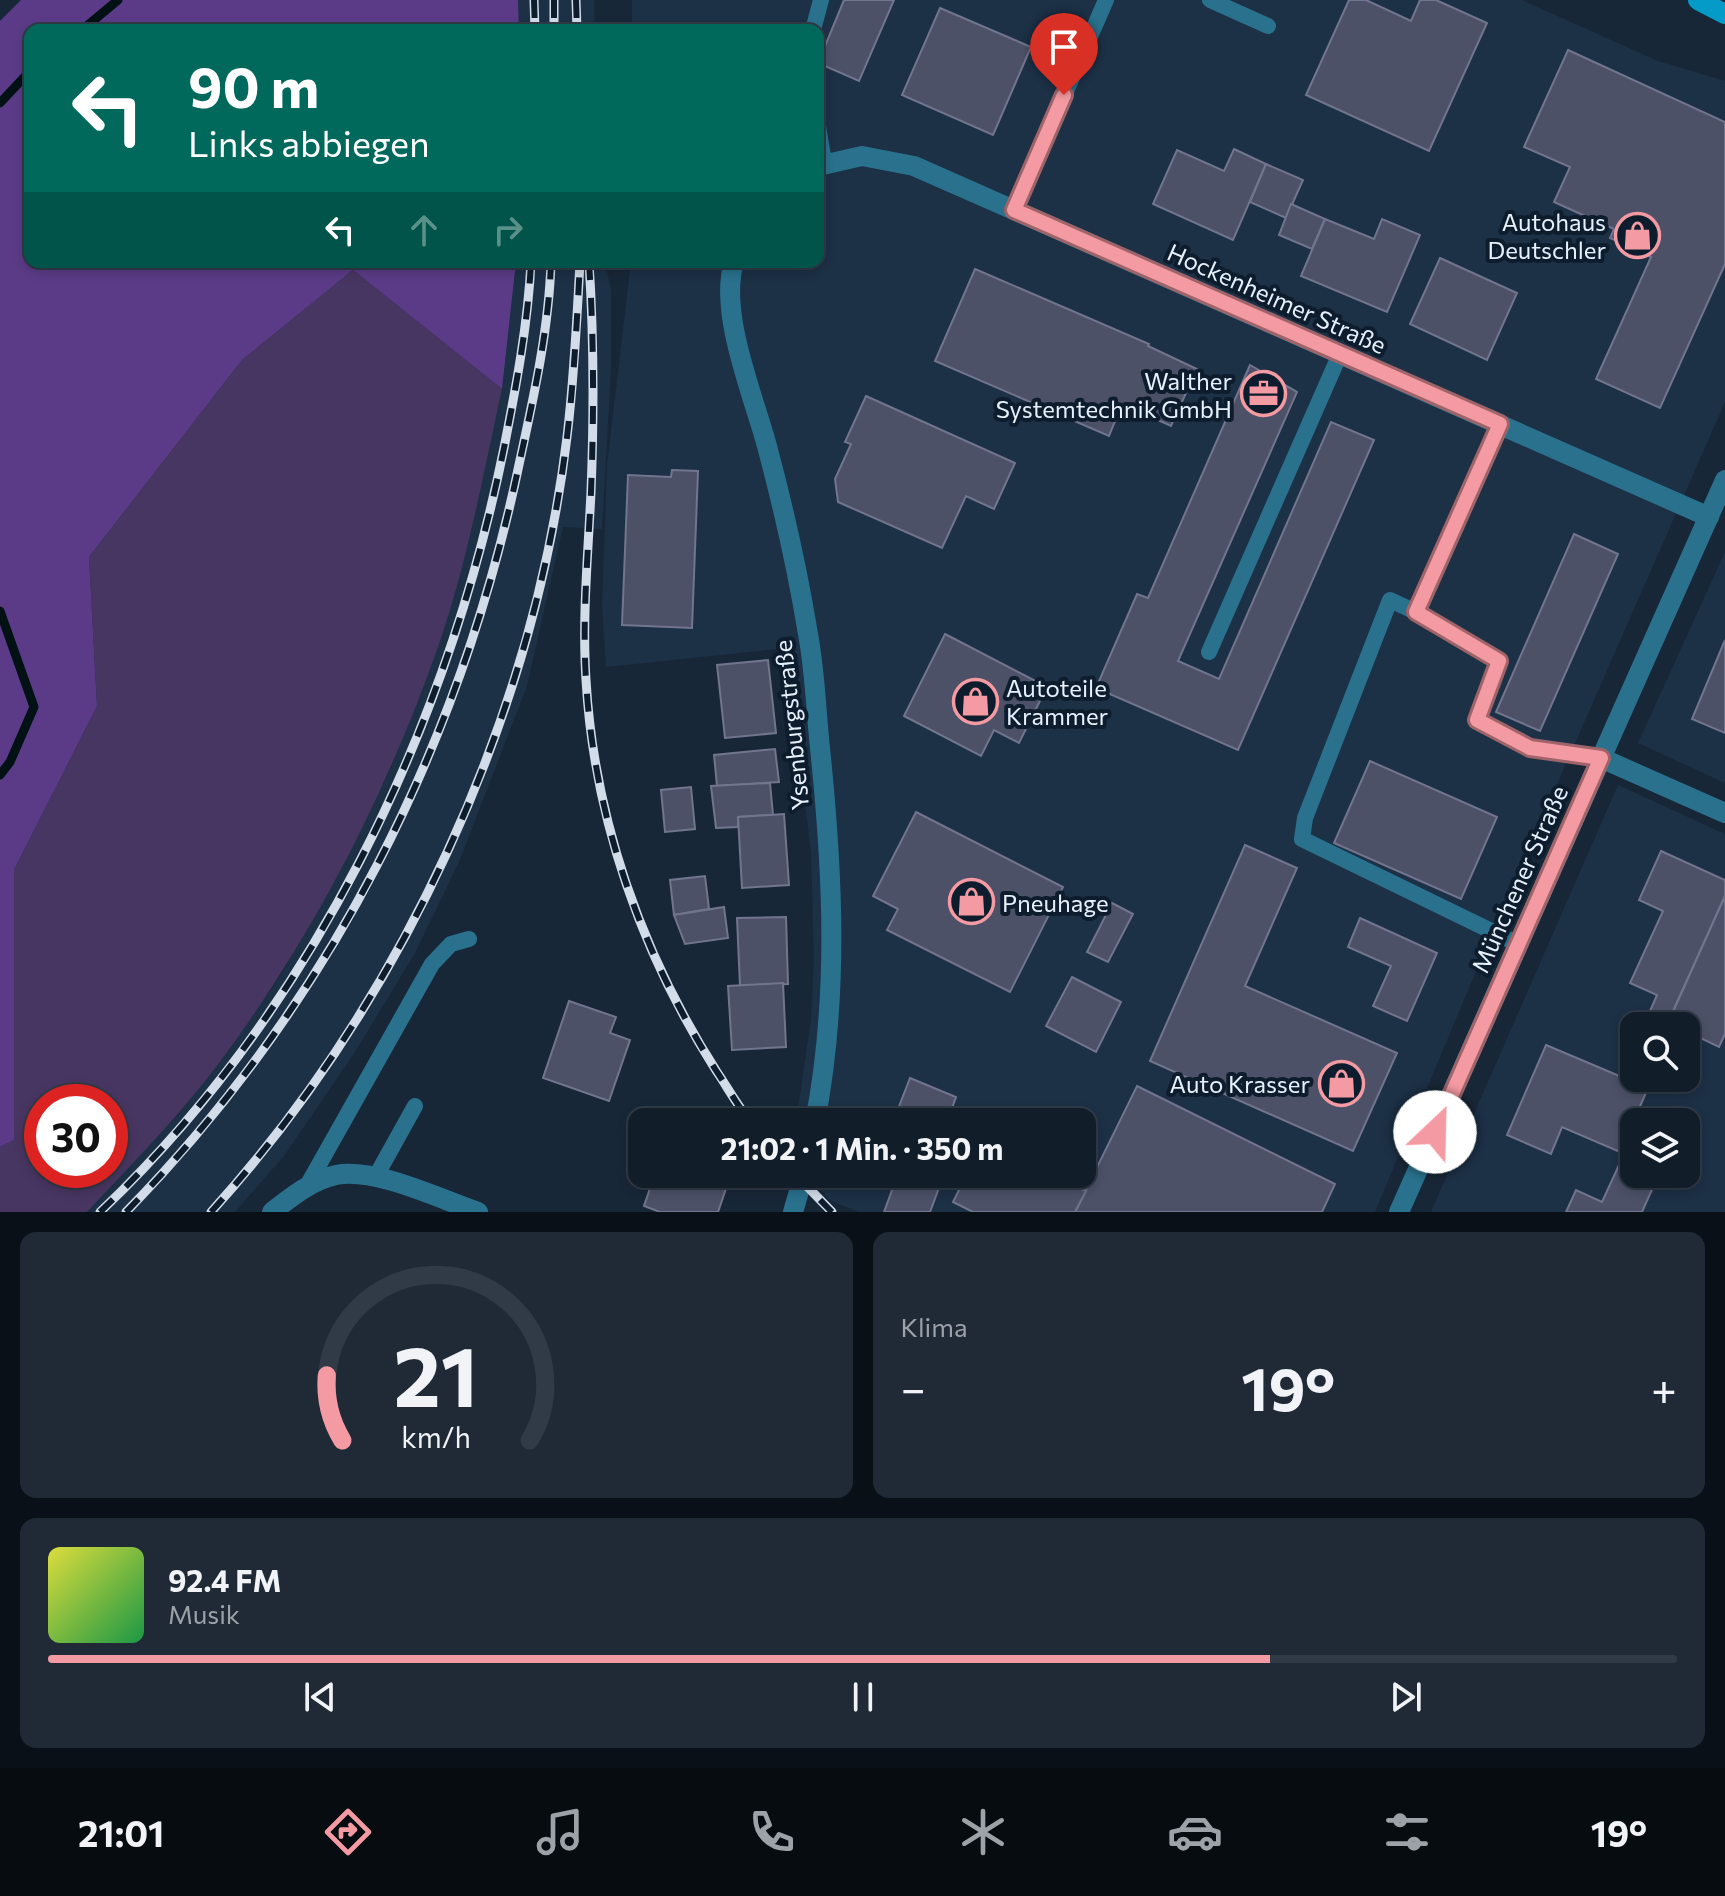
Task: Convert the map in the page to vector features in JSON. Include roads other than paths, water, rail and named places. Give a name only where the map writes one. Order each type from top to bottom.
[{"type":"street","points":[[1698,0],[1723,12]]},
{"type":"street","name":"Hockenheimer Straße","points":[[824,163],[862,156],[914,166],[1709,517]]},
{"type":"street","name":"Ysenburgstraße","points":[[732,268],[734,331],[769,453],[810,651],[832,887],[832,995],[817,1108]]},
{"type":"street","name":"Münchener Straße","points":[[1399,1212],[1725,480]]},
{"type":"street","points":[[1601,758],[1725,813]]},
{"type":"street","points":[[272,1212],[307,1186],[333,1175],[352,1173],[478,1212]]},
{"type":"street","points":[[793,1212],[800,1188]]},
{"type":"lane","points":[[815,24],[821,0]]},
{"type":"lane","points":[[1014,210],[1106,0]]},
{"type":"lane","points":[[1210,0],[1268,26]]},
{"type":"lane","points":[[1209,652],[1340,354]]},
{"type":"lane","points":[[1416,612],[1500,424]]},
{"type":"lane","points":[[1518,944],[1302,839],[1305,818],[1390,600],[1499,661],[1477,720],[1530,748],[1601,758]]},
{"type":"lane","points":[[307,1186],[432,964],[451,944],[469,939]]},
{"type":"lane","points":[[375,1178],[415,1106]]},
{"type":"waterway","points":[[89,24],[118,0]]},
{"type":"waterway","points":[[0,103],[24,77]]},
{"type":"waterway","points":[[0,611],[34,707],[10,762],[0,775]]},
{"type":"railway","points":[[534,0],[535,24]]},
{"type":"railway","points":[[554,0],[554,24]]},
{"type":"railway","points":[[576,0],[577,24]]},
{"type":"railway","points":[[100,1212],[176,1133],[244,1047],[306,957],[360,861],[407,762],[446,659],[479,554],[517,379],[530,268]]},
{"type":"railway","points":[[126,1212],[199,1131],[265,1046],[325,957],[377,864],[423,768],[462,668],[494,566],[535,387],[544,337],[551,268]]},
{"type":"railway","points":[[211,1212],[279,1130],[342,1042],[398,949],[448,852],[490,751],[524,648],[550,543],[567,437],[580,268]]},
{"type":"railway","points":[[589,268],[593,406],[585,656],[599,783],[626,884],[645,933],[690,1027],[740,1108]]},
{"type":"railway","points":[[809,1188],[832,1212]]},
{"type":"place","name":"Autohaus Deutschler","points":[[1637,235]]},
{"type":"place","name":"Walther Systemtechnik GmbH","points":[[1263,394]]},
{"type":"place","name":"Autoteile Krammer","points":[[975,701]]},
{"type":"place","name":"Pneuhage","points":[[971,902]]},
{"type":"place","name":"Auto Krasser","points":[[1341,1083]]}]
